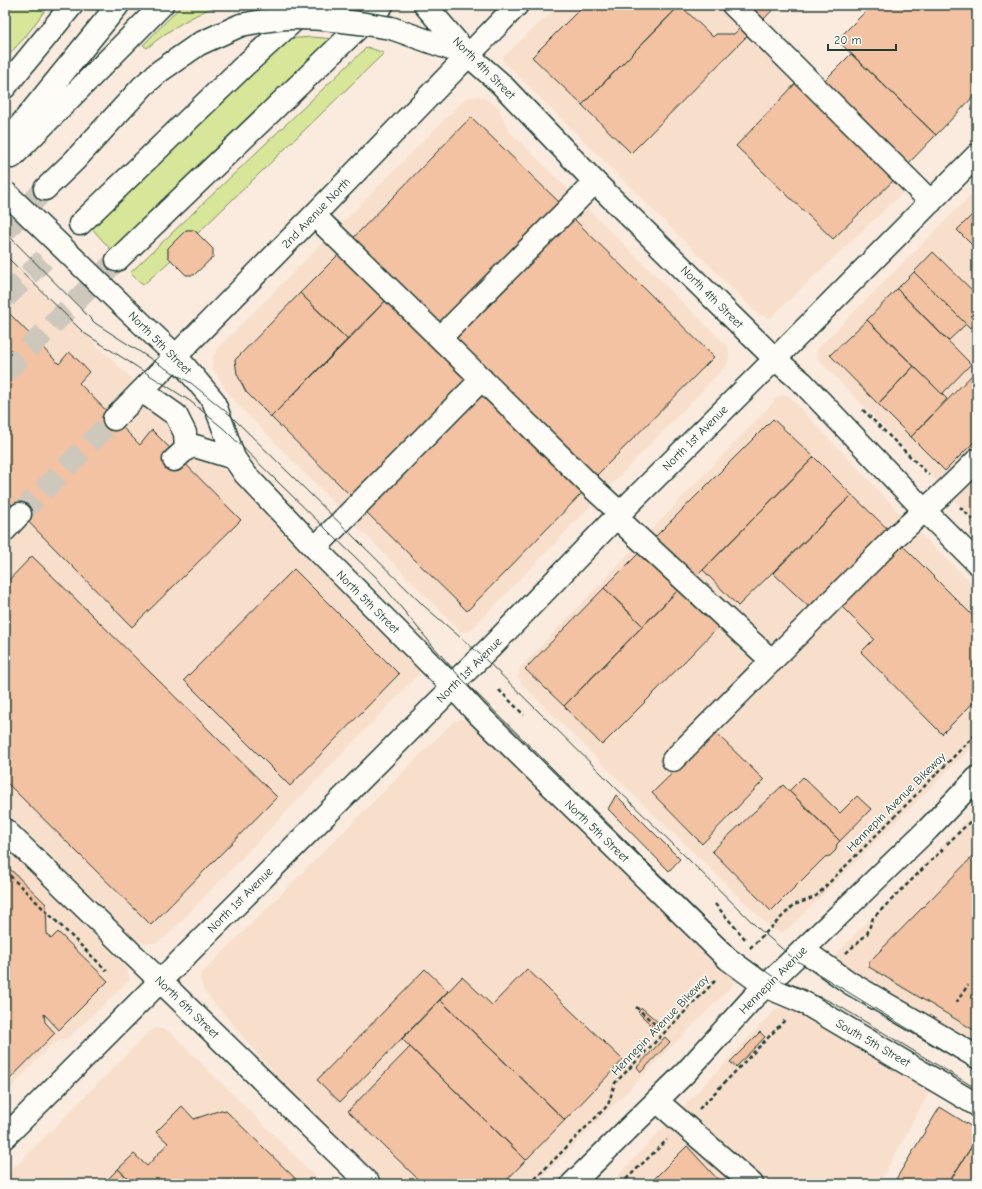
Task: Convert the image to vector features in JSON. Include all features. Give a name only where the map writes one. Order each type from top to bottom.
[{"type":"main road","points":[[5,87],[72,5]]},
{"type":"main road","points":[[9,150],[118,5]]},
{"type":"main road","points":[[9,150],[162,5]]},
{"type":"main road","points":[[80,224],[244,66],[311,5]]},
{"type":"main road","points":[[117,260],[382,5]]},
{"type":"main road","name":"North 4th Street","points":[[425,5],[468,55],[500,83],[595,182],[775,359],[803,384],[977,563]]},
{"type":"main road","name":"2nd Avenue North","points":[[114,419],[517,5]]},
{"type":"main road","points":[[734,5],[931,202]]},
{"type":"main road","points":[[45,189],[74,161],[143,86],[160,71],[199,44],[241,25],[286,18],[336,20],[391,28],[468,55]]},
{"type":"main road","name":"North 1st Avenue","points":[[5,1137],[453,687],[460,677],[497,641],[618,515],[977,155]]},
{"type":"main road","points":[[440,338],[595,182]]},
{"type":"main road","name":"North 5th Street","points":[[5,192],[176,356],[213,400],[234,458],[245,474],[315,548],[475,711],[728,959],[765,986]]},
{"type":"main road","points":[[314,215],[595,490],[618,515],[772,661]]},
{"type":"main road","points":[[315,548],[482,379]]},
{"type":"main road","points":[[142,391],[176,415],[185,433],[180,454],[195,446],[234,458]]},
{"type":"main road","points":[[673,760],[924,510],[945,492],[977,460]]},
{"type":"main road","points":[[5,530],[20,514]]},
{"type":"main road","name":"Hennepin Avenue","points":[[572,1184],[687,1071],[765,986],[928,829],[977,778]]},
{"type":"main road","name":"North 6th Street","points":[[5,830],[369,1184]]},
{"type":"main road","points":[[803,950],[850,983],[977,1057]]},
{"type":"main road","name":"South 5th Street","points":[[765,986],[803,1002],[977,1105]]},
{"type":"main road","points":[[657,1101],[752,1184]]},
{"type":"path","points":[[863,410],[977,524]]},
{"type":"path","points":[[499,690],[524,715]]},
{"type":"path","name":"Hennepin Avenue Bikeway","points":[[772,926],[794,905],[815,897],[977,733]]},
{"type":"path","points":[[843,956],[866,934],[873,918],[977,815]]},
{"type":"path","points":[[5,871],[107,971]]},
{"type":"path","points":[[715,904],[746,940]]},
{"type":"path","name":"Hennepin Avenue Bikeway","points":[[530,1184],[608,1105],[615,1083],[718,978]]},
{"type":"path","points":[[956,1003],[968,985]]},
{"type":"path","points":[[636,1007],[659,1028]]},
{"type":"path","points":[[621,1184],[713,1096],[788,1017]]},
{"type":"shaded area","points":[[559,5],[733,5],[912,184],[770,318],[758,314],[502,60],[505,55]]},
{"type":"shaded area","points":[[479,96],[498,107],[509,131],[728,347],[729,355],[727,365],[470,631],[461,632],[232,399],[212,367],[213,357],[218,348],[466,98]]},
{"type":"shaded area","points":[[977,189],[977,523],[818,359],[816,353],[818,348]]},
{"type":"shaded area","points":[[5,255],[418,659],[420,666],[419,674],[165,938],[156,943],[144,943],[133,938],[5,811]]},
{"type":"shaded area","points":[[788,395],[916,530],[977,588],[977,742],[788,929],[780,932],[772,929],[639,800],[521,683],[518,676],[520,668],[778,397]]},
{"type":"shaded area","points":[[461,719],[471,722],[731,971],[733,985],[535,1184],[369,1184],[204,991],[200,980],[201,974],[454,721]]},
{"type":"shaded area","points":[[977,810],[977,1049],[836,966],[834,960],[837,953]]},
{"type":"shaded area","points":[[5,847],[122,962],[128,972],[129,981],[69,1037],[52,1044],[5,1094]]},
{"type":"shaded area","points":[[785,1007],[796,1009],[932,1087],[879,1184],[610,1184],[776,1009]]},
{"type":"shaded area","points":[[156,1028],[169,1031],[323,1184],[5,1184],[5,1177],[150,1031]]},
{"type":"green space","points":[[5,5],[49,5],[26,36],[5,59]]},
{"type":"green space","points":[[182,5],[219,5],[181,24],[147,48],[143,45]]},
{"type":"green space","points":[[312,37],[334,39],[111,250],[89,225],[283,39]]},
{"type":"green space","points":[[367,47],[384,53],[198,233],[194,230],[186,230],[168,248],[168,256],[171,260],[143,285],[130,273]]},
{"type":"building","points":[[584,5],[680,5],[582,105],[532,57]]},
{"type":"building","points":[[680,5],[713,37],[716,34],[734,34],[742,26],[750,33],[631,153],[582,105]]},
{"type":"building","points":[[750,5],[777,5],[764,19]]},
{"type":"building","points":[[872,5],[977,5],[977,93],[936,135],[837,40]]},
{"type":"building","points":[[851,54],[936,135],[906,166],[821,84]]},
{"type":"building","points":[[798,81],[896,178],[833,239],[736,146]]},
{"type":"building","points":[[471,117],[559,202],[441,324],[353,238]]},
{"type":"building","points":[[977,210],[977,250],[957,230]]},
{"type":"building","points":[[574,219],[714,357],[595,477],[455,340]]},
{"type":"building","points":[[186,230],[194,230],[213,249],[213,257],[194,275],[186,275],[168,257],[168,248]]},
{"type":"building","points":[[342,251],[389,297],[348,340],[300,293]]},
{"type":"building","points":[[933,252],[977,295],[977,335],[914,272]]},
{"type":"building","points":[[914,272],[966,324],[948,341],[897,289]]},
{"type":"building","points":[[897,289],[971,364],[942,394],[867,320]]},
{"type":"building","points":[[300,293],[348,340],[271,417],[246,392],[237,374],[235,360]]},
{"type":"building","points":[[389,297],[470,377],[352,497],[271,417]]},
{"type":"building","points":[[5,309],[59,364],[69,352],[79,361],[89,372],[79,383],[140,445],[152,430],[241,520],[132,627],[5,498]]},
{"type":"building","points":[[867,320],[914,366],[878,404],[830,355]]},
{"type":"building","points":[[914,366],[947,399],[911,437],[878,404]]},
{"type":"building","points":[[977,370],[977,439],[945,471],[911,437]]},
{"type":"building","points":[[482,390],[585,490],[467,611],[364,510]]},
{"type":"building","points":[[773,419],[814,457],[697,576],[655,537]]},
{"type":"building","points":[[814,457],[852,495],[738,606],[703,570]]},
{"type":"building","points":[[852,495],[892,533],[814,612],[773,573]]},
{"type":"building","points":[[901,544],[977,620],[977,699],[942,734],[861,652],[874,639],[840,605]]},
{"type":"building","points":[[641,551],[680,588],[643,626],[604,588]]},
{"type":"building","points":[[32,556],[277,797],[151,925],[5,781],[5,584]]},
{"type":"building","points":[[294,569],[399,674],[290,786],[184,680]]},
{"type":"building","points":[[604,588],[643,626],[564,706],[525,669]]},
{"type":"building","points":[[680,588],[720,625],[602,745],[564,706]]},
{"type":"building","points":[[715,732],[764,780],[702,844],[652,793]]},
{"type":"building","points":[[803,777],[840,813],[857,796],[871,809],[840,841],[789,791]]},
{"type":"building","points":[[783,785],[840,841],[837,844],[836,850],[830,856],[825,857],[771,911],[712,851]]},
{"type":"building","points":[[616,795],[680,859],[669,871],[608,809]]},
{"type":"building","points":[[977,852],[977,1032],[869,967],[869,963]]},
{"type":"building","points":[[5,864],[46,904],[47,934],[51,939],[58,932],[108,981],[59,1030],[44,1014],[45,1022],[55,1033],[5,1084]]},
{"type":"building","points":[[425,969],[448,991],[340,1102],[317,1080]]},
{"type":"building","points":[[527,969],[623,1060],[565,1120],[440,1000],[462,977],[492,1005]]},
{"type":"building","points":[[440,1000],[565,1120],[526,1160],[402,1039]]},
{"type":"building","points":[[642,1008],[659,1023],[654,1028],[638,1012]]},
{"type":"building","points":[[760,1032],[765,1037],[736,1067],[730,1062]]},
{"type":"building","points":[[665,1037],[670,1042],[641,1072],[637,1067]]},
{"type":"building","points":[[410,1047],[526,1160],[503,1184],[423,1184],[348,1111]]},
{"type":"building","points":[[182,1106],[194,1119],[221,1110],[226,1111],[301,1184],[134,1184],[118,1169],[134,1154],[147,1166],[168,1143],[156,1132]]},
{"type":"building","points":[[940,1107],[977,1130],[977,1138],[948,1184],[893,1184]]},
{"type":"building","points":[[977,1138],[977,1184],[960,1184],[951,1179]]},
{"type":"building","points":[[687,1146],[722,1184],[649,1184]]},
{"type":"building","points":[[118,1169],[134,1184],[103,1184]]},
{"type":"tunnel","points":[[5,231],[45,189]]},
{"type":"tunnel","points":[[5,298],[80,224]]},
{"type":"tunnel","points":[[5,372],[117,260]]},
{"type":"tunnel","points":[[20,514],[114,419]]},
{"type":"tram line","points":[[5,232],[95,323],[191,383],[229,414],[424,606],[482,656],[758,928],[794,959],[977,1071]]},
{"type":"tram line","points":[[5,255],[84,333],[190,401],[224,429],[376,577],[460,677],[736,950],[775,978],[844,1009],[977,1089]]}]
